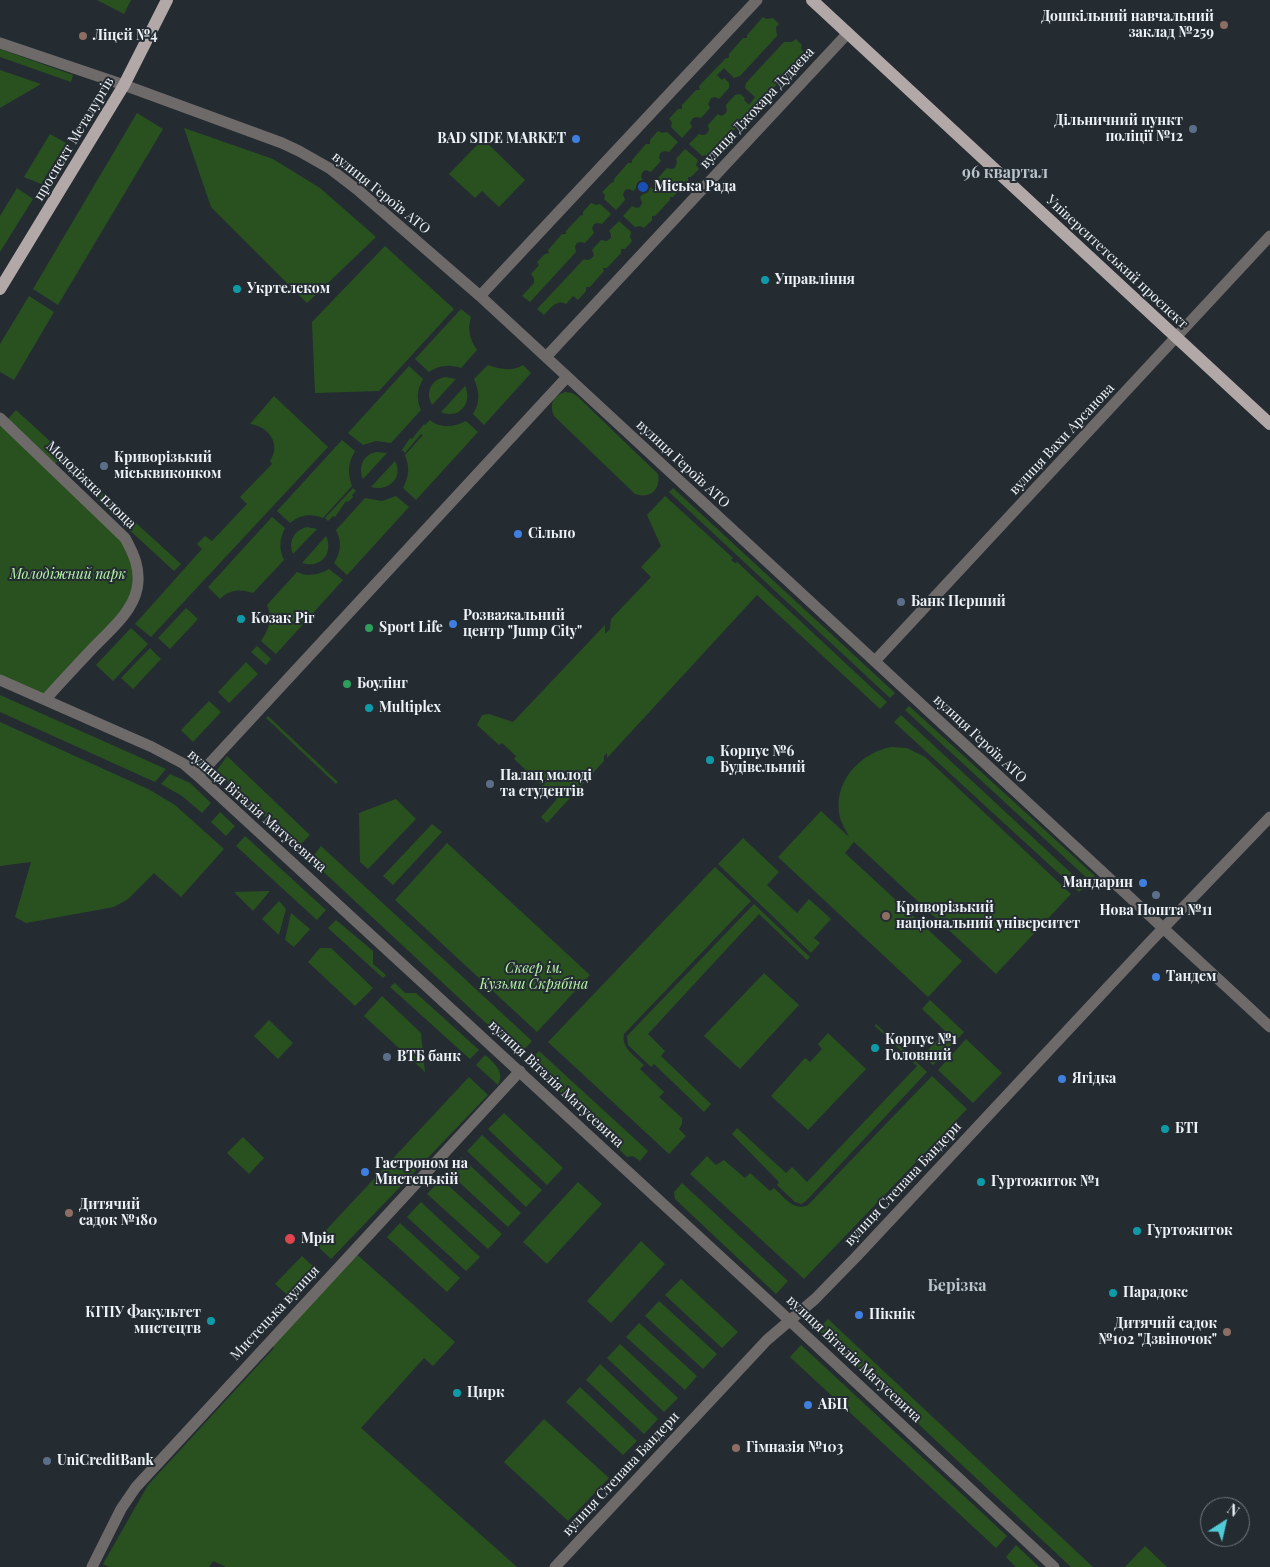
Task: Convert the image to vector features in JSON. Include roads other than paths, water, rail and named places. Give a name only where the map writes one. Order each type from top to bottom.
[{"type":"main road","name":"проспект Металургів","points":[[0,289],[124,85],[167,0]]},
{"type":"main road","name":"Університетський проспект","points":[[815,1],[848,34],[1270,424]]},
{"type":"street","points":[[480,296],[757,0]]},
{"type":"street","name":"вулиця Джохара Дудаєва","points":[[546,357],[848,34]]},
{"type":"street","name":"вулиця Героїв АТО","points":[[0,43],[124,85],[282,143],[330,168],[398,223],[480,296],[1270,1027]]},
{"type":"street","name":"вулиця Вахи Арсанова","points":[[875,661],[1270,236]]},
{"type":"street","points":[[198,776],[567,377]]},
{"type":"street","name":"Молодіжна площа","points":[[0,418],[122,534],[136,557],[138,568],[137,590],[129,606],[110,630],[45,700]]},
{"type":"street","name":"вулиця Віталія Матусевича","points":[[0,680],[152,747],[176,760],[198,776],[520,1071],[1054,1567]]},
{"type":"street","name":"вулиця Степана Бандери","points":[[555,1567],[767,1340],[815,1299],[856,1257],[1270,817]]},
{"type":"street","name":"Мистецька вулиця","points":[[92,1567],[115,1522],[136,1487],[520,1071]]},
{"type":"place","name":"Дошкільний навчальний заклад №259","points":[[1224,25]]},
{"type":"place","name":"Ліцей №4","points":[[83,36]]},
{"type":"place","name":"Дільничний пункт поліції №12","points":[[1193,129]]},
{"type":"place","name":"BAD SIDE MARKET","points":[[576,139]]},
{"type":"place","name":"Міська Рада","points":[[643,187]]},
{"type":"place","name":"Управління","points":[[765,280]]},
{"type":"place","name":"Укртелеком","points":[[237,289]]},
{"type":"place","name":"Криворізький міськвиконком","points":[[104,466]]},
{"type":"place","name":"Сільпо","points":[[518,534]]},
{"type":"place","name":"Банк Перший","points":[[901,602]]},
{"type":"place","name":"Козак Ріг","points":[[241,619]]},
{"type":"place","name":"Розважальний центр \"Jump City\"","points":[[453,624]]},
{"type":"place","name":"Sport Life","points":[[369,628]]},
{"type":"place","name":"Боулінг","points":[[347,684]]},
{"type":"place","name":"Multiplex","points":[[369,708]]},
{"type":"place","name":"Корпус №6 Будівельний","points":[[710,760]]},
{"type":"place","name":"Палац молоді та студентів","points":[[490,784]]},
{"type":"place","name":"Мандарин","points":[[1143,883]]},
{"type":"place","name":"Нова Пошта №11","points":[[1156,895]]},
{"type":"place","name":"Криворізький національний університет","points":[[886,916]]},
{"type":"place","name":"Тандем","points":[[1156,977]]},
{"type":"place","name":"Корпус №1 Головний","points":[[875,1048]]},
{"type":"place","name":"ВТБ банк","points":[[387,1057]]},
{"type":"place","name":"Ягідка","points":[[1062,1079]]},
{"type":"place","name":"БТІ","points":[[1165,1129]]},
{"type":"place","name":"Гастроном на Мистецькій","points":[[365,1172]]},
{"type":"place","name":"Гуртожиток №1","points":[[981,1182]]},
{"type":"place","name":"Дитячий садок №180","points":[[69,1213]]},
{"type":"place","name":"Гуртожиток","points":[[1137,1231]]},
{"type":"place","name":"Мрія","points":[[290,1239]]},
{"type":"place","name":"Парадокс","points":[[1113,1293]]},
{"type":"place","name":"Пікнік","points":[[859,1315]]},
{"type":"place","name":"КГПУ Факультет мистецтв","points":[[211,1321]]},
{"type":"place","name":"Дитячий садок №102 \"Дзвіночок\"","points":[[1227,1332]]},
{"type":"place","name":"Цирк","points":[[457,1393]]},
{"type":"place","name":"АБЦ","points":[[808,1405]]},
{"type":"place","name":"Гімназія №103","points":[[736,1448]]},
{"type":"place","name":"UniCreditBank","points":[[47,1461]]},
{"type":"district","name":"96 квартал","points":[[1005,173]]},
{"type":"district","name":"Берізка","points":[[957,1286]]},
{"type":"park label","name":"Молодіжний парк","points":[[68,575]]},
{"type":"park label","name":"Сквер ім. Кузьми Скрябіна","points":[[534,978]]}]
